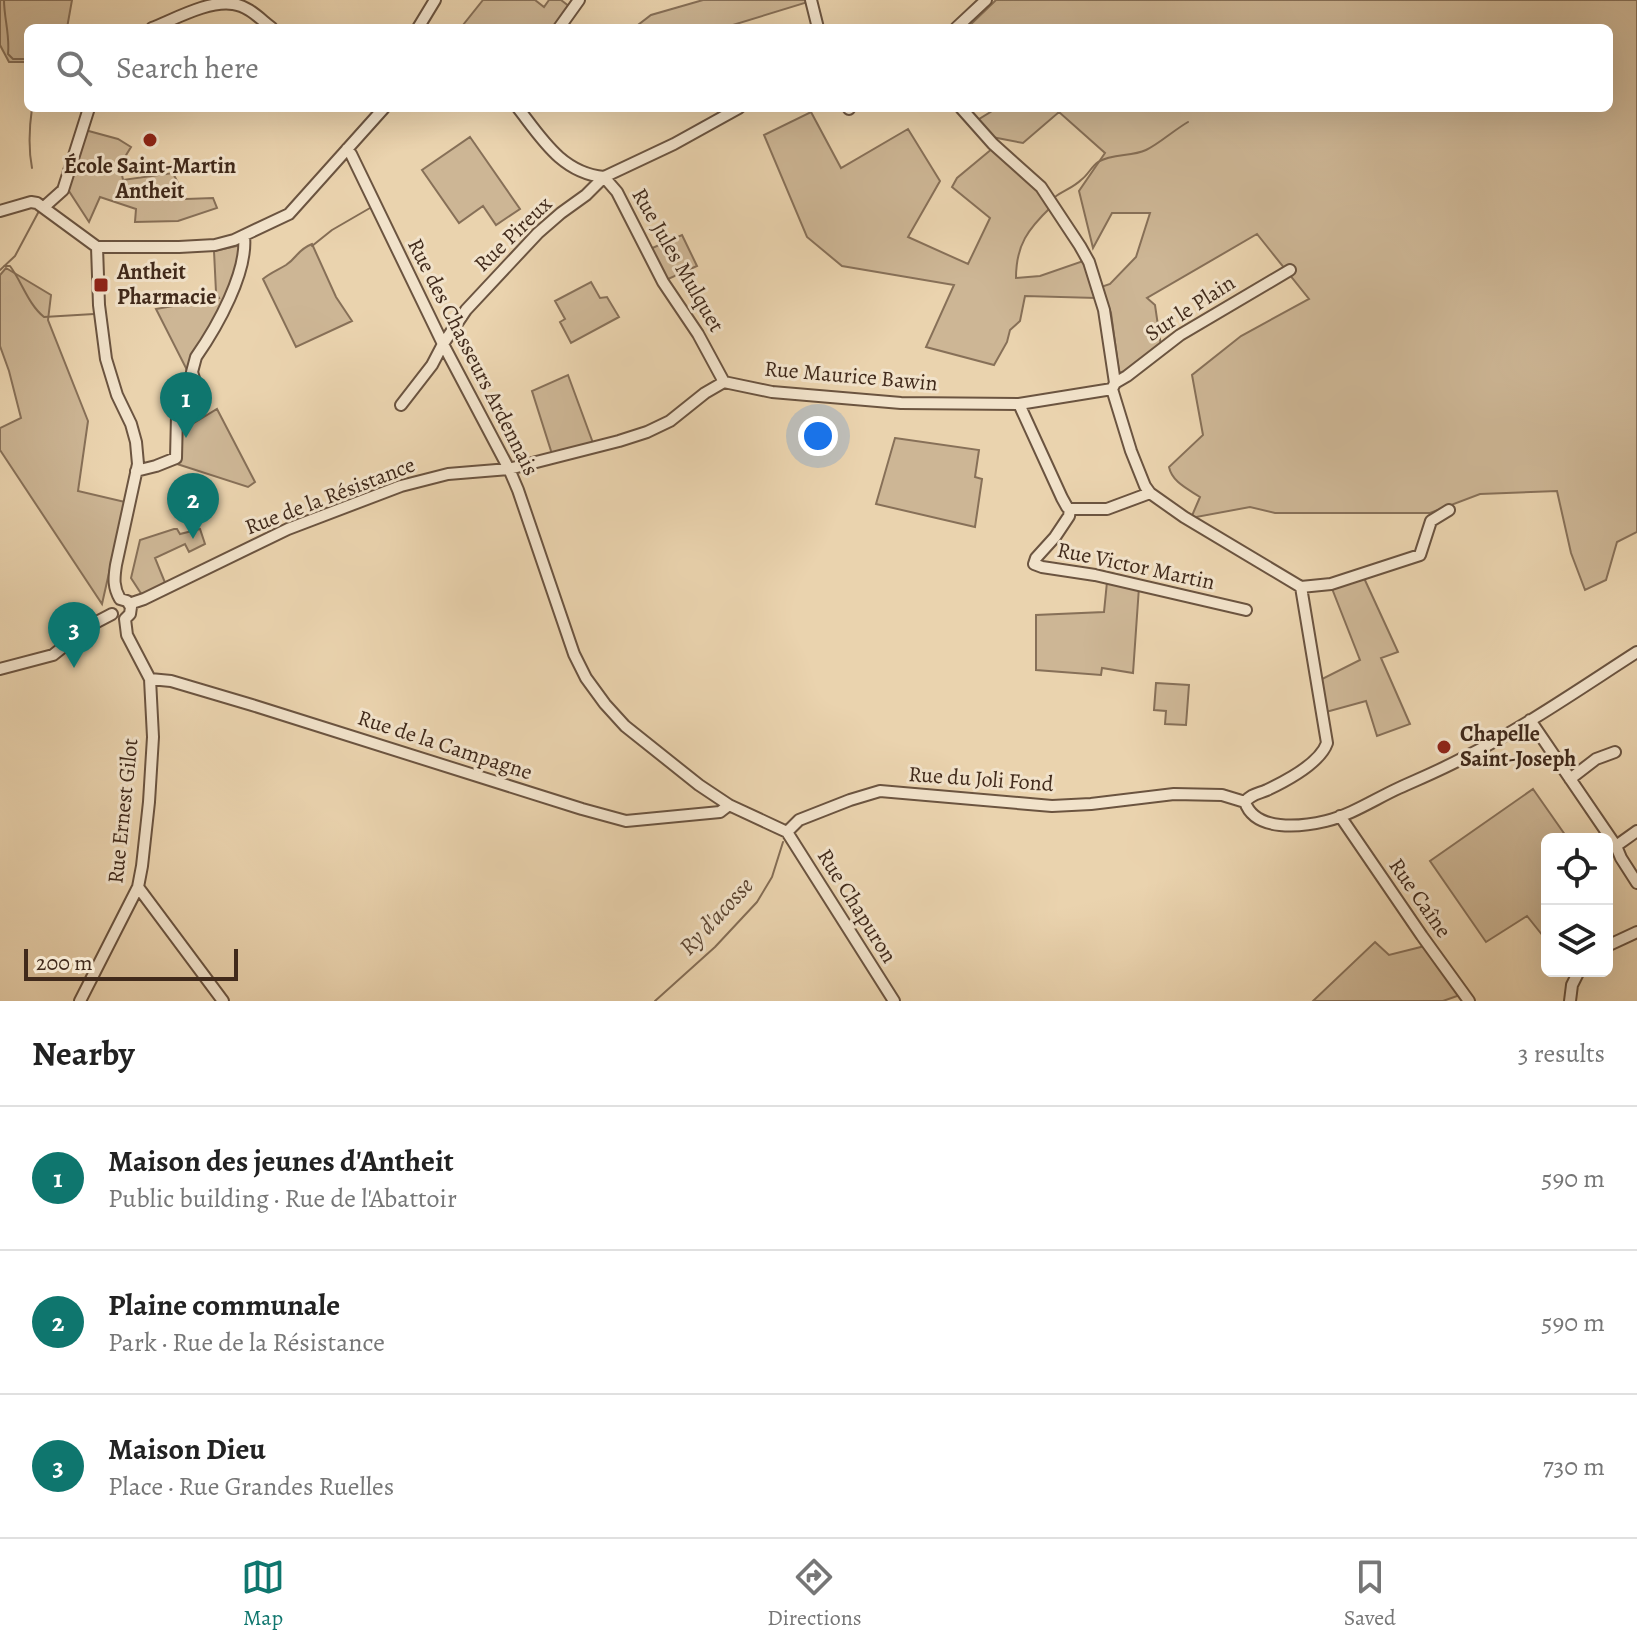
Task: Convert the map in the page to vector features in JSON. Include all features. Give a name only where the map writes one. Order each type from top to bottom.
[{"type":"street","points":[[420,24],[435,0]]},
{"type":"street","points":[[562,24],[579,0]]},
{"type":"street","points":[[811,0],[817,24]]},
{"type":"street","points":[[960,24],[986,0]]},
{"type":"street","points":[[160,24],[201,4],[232,4],[250,10],[267,24]]},
{"type":"street","points":[[44,207],[63,190],[88,112]]},
{"type":"street","points":[[0,211],[31,202],[44,207],[97,247],[215,245],[244,236],[289,214],[380,112]]},
{"type":"street","name":"Rue Jules Mulquet","points":[[521,112],[550,149],[570,167],[587,175],[604,177],[617,192],[663,282],[698,334],[724,382]]},
{"type":"street","name":"Rue Pireux","points":[[401,405],[432,365],[466,310],[538,233],[604,177],[732,112]]},
{"type":"street","points":[[965,112],[993,144],[1041,187],[1089,262],[1104,310],[1113,386],[1131,451],[1150,493],[1184,517],[1301,587],[1331,584],[1420,555],[1431,521],[1449,510]]},
{"type":"street","name":"Rue des Chasseurs Ardennais","points":[[347,149],[443,344],[509,469],[562,623],[586,678],[625,726],[659,755],[729,805]]},
{"type":"street","points":[[136,471],[176,458],[177,415],[194,401],[196,385],[193,365],[231,294],[244,251],[244,236]]},
{"type":"street","points":[[97,247],[99,305],[106,359],[117,395],[131,424],[138,464],[114,581],[115,591],[125,602],[130,614],[125,619],[117,619],[112,614],[112,604],[125,602]]},
{"type":"street","name":"Sur le Plain","points":[[1113,386],[1180,335],[1290,270]]},
{"type":"street","points":[[509,469],[647,432],[670,421],[724,382]]},
{"type":"street","name":"Rue Maurice Bawin","points":[[724,382],[772,392],[901,403],[1019,404],[1113,386]]},
{"type":"street","name":"Rue Victor Martin","points":[[1019,404],[1067,507],[1107,509],[1150,493]]},
{"type":"street","name":"Rue de la Résistance","points":[[125,602],[144,599],[288,529],[401,486],[448,474],[509,469]]},
{"type":"street","name":"Rue Victor Martin","points":[[1070,509],[1064,524],[1034,564],[1246,610]]},
{"type":"street","points":[[1301,587],[1327,743],[1315,760],[1267,790],[1250,796],[1245,802],[1247,810],[1269,824],[1313,823],[1340,816],[1466,757],[1637,652]]},
{"type":"street","points":[[0,669],[53,655],[91,625],[112,614]]},
{"type":"street","name":"Rue Ernest Gilot","points":[[80,1001],[138,887],[149,802],[153,737],[150,679],[127,635],[125,619]]},
{"type":"street","name":"Rue de la Campagne","points":[[150,679],[171,681],[252,705],[626,821],[720,812],[729,805]]},
{"type":"street","points":[[1530,720],[1616,846],[1637,883]]},
{"type":"street","points":[[1570,779],[1596,759],[1615,752]]},
{"type":"street","name":"Rue du Joli Fond","points":[[787,832],[799,820],[880,791],[1052,806],[1174,794],[1222,795],[1245,802]]},
{"type":"street","points":[[729,805],[787,832]]},
{"type":"street","name":"Rue Caîne","points":[[1340,816],[1469,1001]]},
{"type":"street","points":[[1616,846],[1637,831]]},
{"type":"street","name":"Rue Chapuron","points":[[787,832],[894,1001]]},
{"type":"street","points":[[138,887],[223,1001]]},
{"type":"street","points":[[1613,943],[1637,932]]},
{"type":"street","points":[[1570,1001],[1576,977]]},
{"type":"shaded area","points":[[0,0],[72,0],[68,24],[24,24],[24,62],[9,62],[0,45]]},
{"type":"shaded area","points":[[483,0],[535,0],[544,7],[549,0],[561,0],[570,7],[559,24],[464,24]]},
{"type":"shaded area","points":[[703,0],[808,2],[736,24],[639,24],[651,15]]},
{"type":"shaded area","points":[[996,0],[1637,0],[1637,532],[1617,542],[1606,580],[1585,590],[1571,553],[1557,491],[1480,494],[1430,513],[1275,513],[1250,507],[1191,518],[1200,497],[1177,481],[1169,467],[1203,435],[1192,375],[1241,336],[1309,299],[1257,234],[1147,298],[1155,305],[1161,346],[1125,375],[1119,372],[1111,313],[1101,287],[1110,284],[1136,257],[1150,213],[1112,213],[1093,248],[1079,191],[1105,153],[1059,112],[1613,112],[1613,24],[971,24]]},
{"type":"shaded area","points":[[811,112],[841,168],[908,129],[940,181],[908,237],[968,264],[990,218],[952,187],[957,178],[993,148],[1030,180],[1051,207],[1025,238],[1018,256],[1016,278],[1040,276],[1086,260],[1096,298],[1025,296],[1020,321],[1010,330],[994,365],[926,347],[954,285],[842,266],[807,237],[764,135]]},
{"type":"shaded area","points":[[991,112],[1059,112],[1023,143],[992,137],[976,121]]},
{"type":"shaded area","points":[[85,130],[118,139],[131,147],[120,165],[123,180],[173,173],[186,199],[213,198],[217,208],[178,221],[135,222],[136,209],[100,197],[89,222],[67,188]]},
{"type":"shaded area","points":[[470,137],[520,209],[496,225],[483,206],[459,223],[422,170]]},
{"type":"shaded area","points":[[682,235],[697,266],[666,280],[650,249]]},
{"type":"shaded area","points":[[312,244],[336,297],[352,321],[296,347],[263,279]]},
{"type":"shaded area","points":[[241,245],[234,279],[190,376],[156,309],[219,298],[214,251]]},
{"type":"shaded area","points":[[6,268],[51,295],[48,320],[88,421],[78,491],[125,502],[102,604],[0,450],[0,428],[21,418],[0,346],[0,275]]},
{"type":"shaded area","points":[[591,282],[600,298],[607,297],[619,317],[571,343],[560,322],[565,319],[555,301]]},
{"type":"shaded area","points":[[568,375],[593,443],[552,454],[532,391]]},
{"type":"shaded area","points":[[217,409],[255,482],[248,487],[174,463],[179,432]]},
{"type":"shaded area","points":[[895,438],[979,450],[975,477],[982,479],[975,527],[876,504]]},
{"type":"shaded area","points":[[174,529],[180,534],[200,529],[205,544],[189,552],[185,544],[155,558],[166,585],[142,595],[131,578],[140,540]]},
{"type":"shaded area","points":[[1364,578],[1398,652],[1381,658],[1410,724],[1377,736],[1366,701],[1326,712],[1320,680],[1360,660],[1331,586]]},
{"type":"shaded area","points":[[1107,582],[1139,587],[1133,673],[1102,668],[1101,675],[1036,670],[1036,615],[1104,612]]},
{"type":"shaded area","points":[[1156,683],[1189,685],[1186,725],[1165,724],[1166,711],[1154,710]]},
{"type":"shaded area","points":[[1533,789],[1564,833],[1541,833],[1541,934],[1527,916],[1486,942],[1430,861]]},
{"type":"shaded area","points":[[1375,942],[1389,955],[1425,946],[1460,995],[1443,1001],[1313,1001]]},
{"type":"waterway","points":[[4,0],[8,54],[13,59],[24,59]]},
{"type":"waterway","points":[[32,112],[29,138],[32,168]]},
{"type":"waterway","points":[[1055,197],[1086,176],[1098,162],[1146,150],[1188,122]]},
{"type":"waterway","points":[[312,246],[332,230],[370,208]]},
{"type":"waterway","points":[[0,270],[15,256],[39,211]]},
{"type":"waterway","points":[[4,266],[10,266],[44,317],[94,314]]},
{"type":"waterway","points":[[199,297],[215,293]]},
{"type":"waterway","name":"Ry d'acosse","points":[[655,1001],[715,947],[757,902],[772,877],[783,842]]},
{"type":"place","name":"École Saint-Martin Antheit","points":[[150,140]]},
{"type":"place","name":"Antheit Pharmacie","points":[[101,285]]},
{"type":"place","name":"Maison des jeunes d'Antheit","points":[[186,438]]},
{"type":"place","name":"Plaine communale","points":[[193,539]]},
{"type":"place","name":"Maison Dieu","points":[[74,668]]},
{"type":"place","name":"Chapelle Saint-Joseph","points":[[1444,747]]}]
